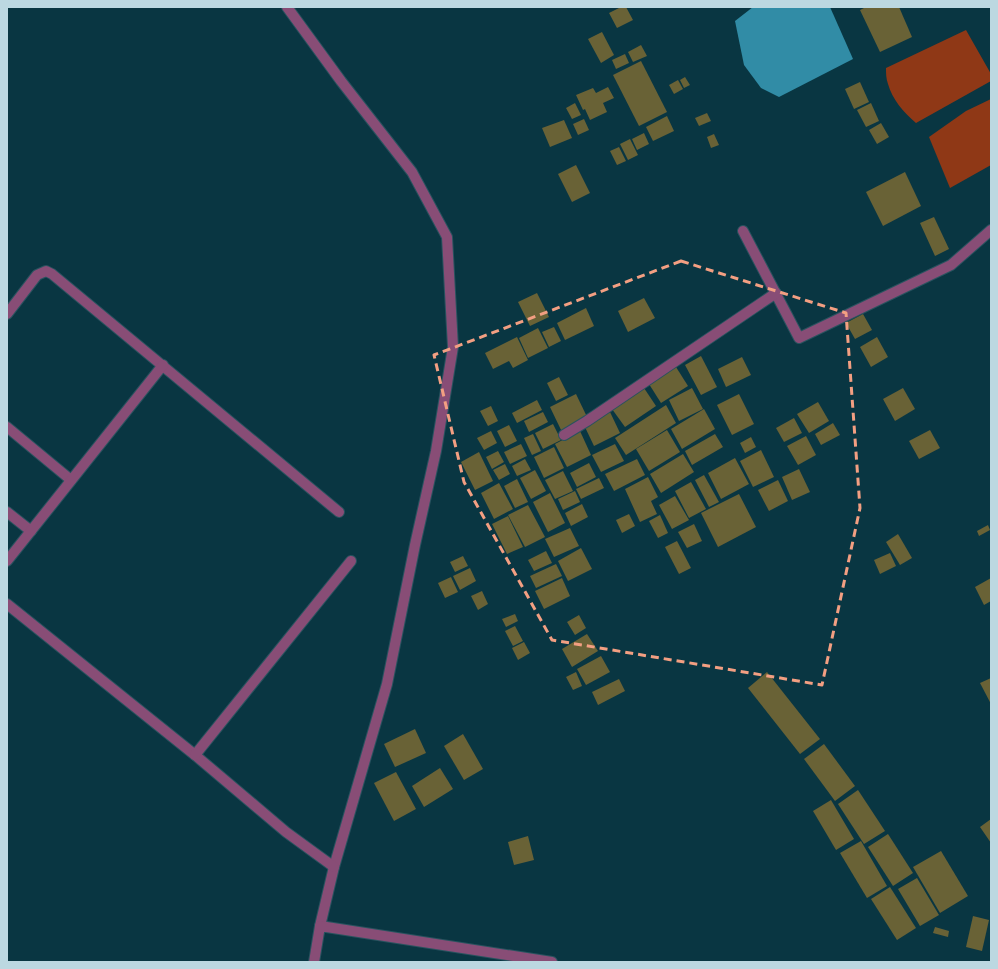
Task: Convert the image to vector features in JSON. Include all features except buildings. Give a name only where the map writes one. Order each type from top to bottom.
[{"type":"street","points":[[287,7],[341,81],[412,172],[447,237],[453,347],[436,451],[415,545],[387,684],[334,867],[320,926],[314,962]]},
{"type":"street","points":[[743,231],[800,338],[951,265],[991,230]]},
{"type":"street","points":[[7,314],[38,275],[46,271],[52,274],[339,512]]},
{"type":"street","points":[[564,435],[587,422],[776,293]]},
{"type":"street","points":[[7,561],[163,365]]},
{"type":"street","points":[[7,427],[71,480]]},
{"type":"street","points":[[7,512],[31,531]]},
{"type":"street","points":[[195,755],[351,561]]},
{"type":"street","points":[[7,604],[195,755],[286,832],[334,867]]},
{"type":"street","points":[[320,926],[552,962]]},
{"type":"highlighted area","points":[[681,261],[846,313],[860,508],[822,685],[552,640],[464,482],[434,355]]},
{"type":"shaded area","points":[[966,30],[991,74],[991,81],[916,123],[907,115],[892,95],[887,80],[886,68]]},
{"type":"shaded area","points":[[991,99],[991,165],[950,188],[929,137],[966,111]]},
{"type":"water","points":[[753,7],[830,7],[853,59],[779,97],[761,88],[744,65],[735,21]]}]
